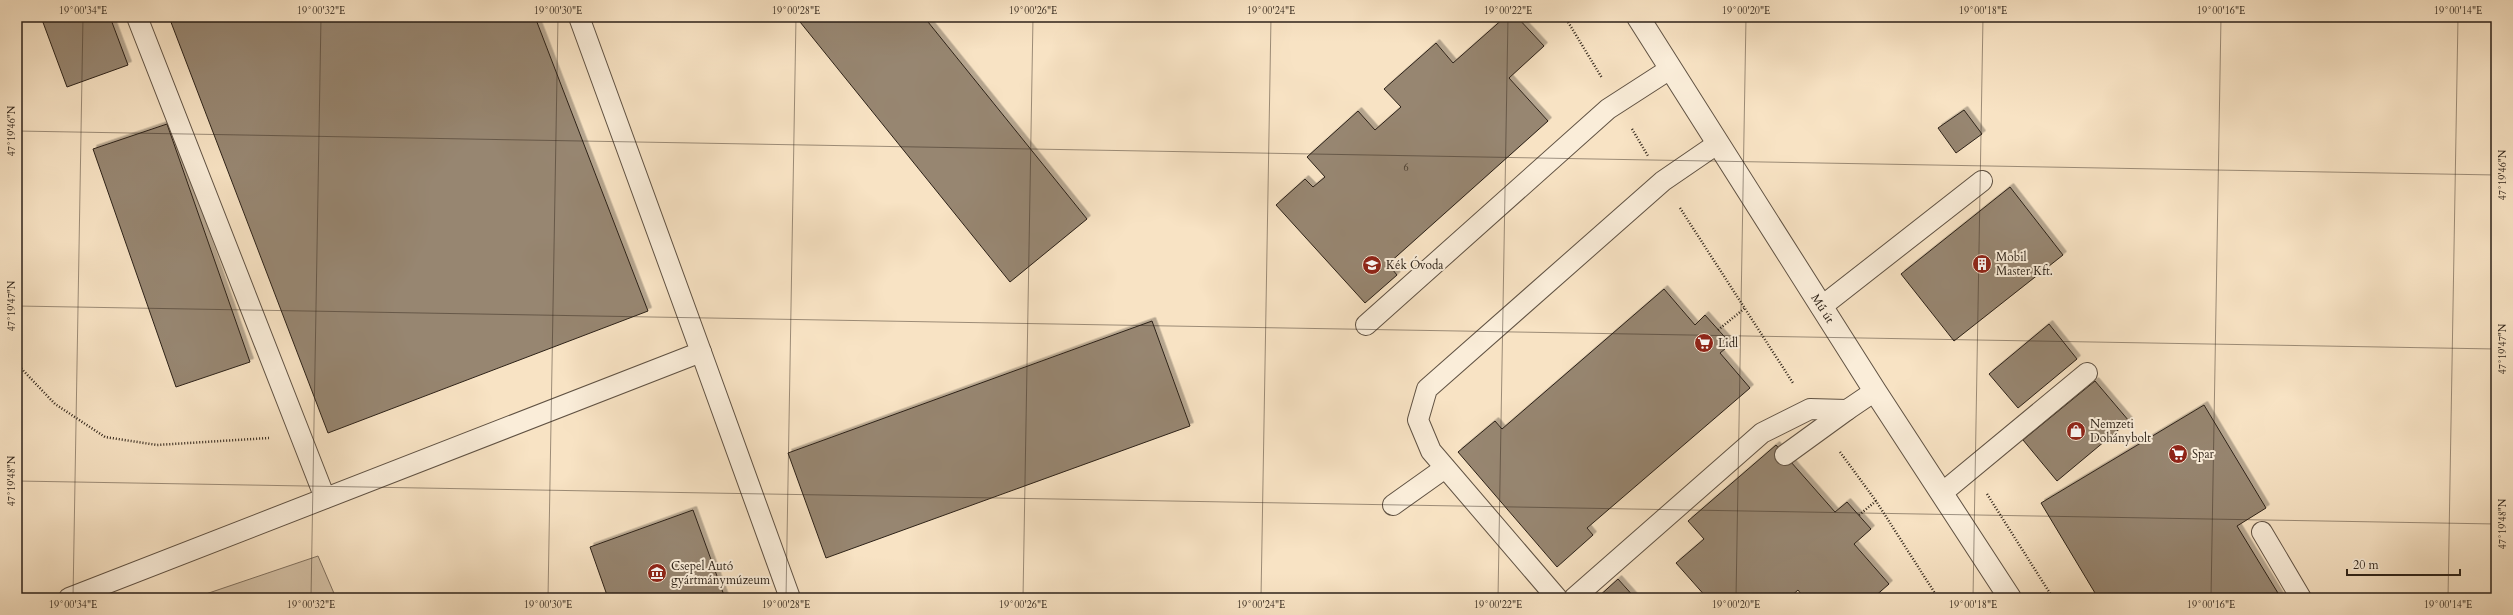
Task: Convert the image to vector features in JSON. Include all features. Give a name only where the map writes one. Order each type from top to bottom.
[{"type":"street","name":"Mű út","points":[[1638,17],[1821,307],[2010,598]]},
{"type":"lane","points":[[137,17],[299,436],[325,498]]},
{"type":"lane","points":[[579,17],[790,598]]},
{"type":"lane","points":[[1366,325],[1608,109],[1670,69]]},
{"type":"lane","points":[[1556,598],[1431,451],[1418,420],[1427,389],[1663,181],[1717,144]]},
{"type":"lane","points":[[1821,307],[1864,275],[1982,181]]},
{"type":"lane","points":[[69,598],[701,352]]},
{"type":"lane","points":[[1942,493],[1972,470],[2087,373]]},
{"type":"lane","points":[[1785,455],[1846,410],[1875,391]]},
{"type":"lane","points":[[1574,598],[1762,433],[1810,409],[1846,410]]},
{"type":"lane","points":[[1393,505],[1445,468]]},
{"type":"lane","points":[[2262,532],[2301,598]]},
{"type":"path","points":[[1718,330],[1745,308]]},
{"type":"path","points":[[17,364],[55,404],[105,437],[157,446],[299,436]]},
{"type":"path","points":[[1972,470],[2053,598]]},
{"type":"path","points":[[1859,515],[1876,501]]},
{"type":"shaded area","points":[[318,556],[336,598],[194,598]]},
{"type":"building","points":[[41,17],[110,17],[128,65],[67,87]]},
{"type":"building","points":[[169,17],[535,17],[648,311],[328,433]]},
{"type":"building","points":[[796,17],[924,17],[1087,219],[1010,282]]},
{"type":"building","points":[[1505,17],[1517,17],[1544,46],[1509,78],[1548,121],[1388,264],[1397,275],[1365,303],[1276,205],[1305,179],[1313,187],[1325,177],[1307,157],[1358,111],[1375,130],[1401,107],[1384,89],[1436,43],[1453,63]]},
{"type":"building","points":[[1964,110],[1982,134],[1956,153],[1938,128]]},
{"type":"building","points":[[167,124],[250,362],[176,387],[93,149]]},
{"type":"building","name":"Mobil Master Kft.","points":[[2010,187],[2063,255],[1954,341],[1901,274]]},
{"type":"building","points":[[1664,289],[1695,325],[1705,315],[1731,344],[1720,353],[1750,388],[1587,528],[1593,535],[1557,567],[1458,452],[1495,421],[1502,429]]},
{"type":"building","points":[[1152,321],[1190,426],[826,558],[788,453]]},
{"type":"building","points":[[2049,324],[2077,359],[2018,408],[1989,374]]},
{"type":"building","name":"Nemzeti Dohánybolt","points":[[2095,381],[2129,421],[2057,481],[2023,440]]},
{"type":"building","name":"Spar","points":[[2204,405],[2266,508],[2237,526],[2281,598],[2098,598],[2041,503]]},
{"type":"building","points":[[1776,445],[1835,512],[1847,502],[1871,529],[1854,544],[1889,584],[1873,598],[1804,598],[1798,590],[1789,598],[1707,598],[1676,563],[1704,539],[1688,521]]},
{"type":"building","name":"Csepel Autó gyártmánymúzeum","points":[[693,510],[725,598],[608,598],[590,547]]},
{"type":"building","points":[[1618,579],[1635,598],[1597,598]]},
{"type":"place","name":"Mobil Master Kft.","points":[[1982,264]]},
{"type":"place","name":"Kék Óvoda","points":[[1372,265]]},
{"type":"place","name":"Lidl","points":[[1704,343]]},
{"type":"place","name":"Nemzeti Dohánybolt","points":[[2076,431]]},
{"type":"place","name":"Spar","points":[[2178,454]]},
{"type":"place","name":"Csepel Autó gyártmánymúzeum","points":[[657,573]]}]
